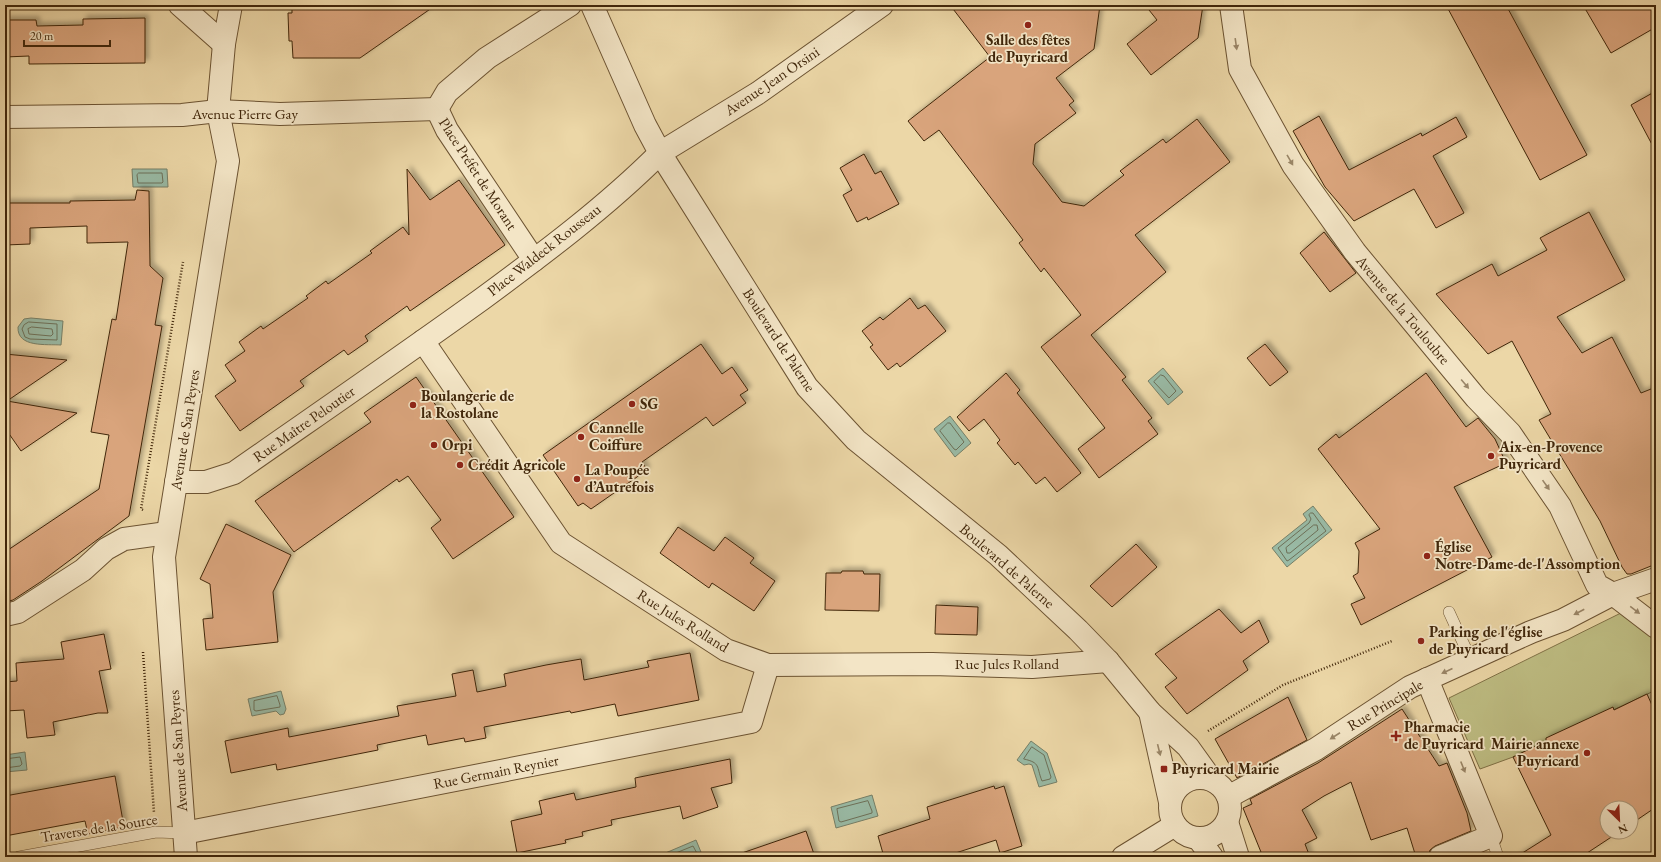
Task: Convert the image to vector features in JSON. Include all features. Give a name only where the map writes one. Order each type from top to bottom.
[{"type":"street","points":[[180,5],[224,44]]},
{"type":"street","name":"Avenue de San Peyres","points":[[186,857],[164,557],[228,161],[218,111],[224,44],[231,5]]},
{"type":"street","name":"Place Préfet de Morant","points":[[534,260],[447,130],[437,110],[447,92],[487,58],[570,5]]},
{"type":"street","name":"Boulevard de Palerne","points":[[592,5],[645,125],[660,153],[807,387],[856,440],[998,555],[1078,630],[1108,661],[1150,712],[1188,747],[1211,780]]},
{"type":"street","name":"Avenue Jean Orsini","points":[[660,153],[758,93],[882,5]]},
{"type":"street","name":"Avenue de la Touloubre","points":[[1231,5],[1240,69],[1292,165],[1355,252],[1476,398],[1510,433],[1560,506],[1597,584],[1613,594],[1656,627]]},
{"type":"street","name":"Avenue Pierre Gay","points":[[5,118],[182,115],[218,111],[280,114],[437,110]]},
{"type":"street","name":"Place Waldeck Rousseau","points":[[423,341],[534,260],[635,178],[660,153]]},
{"type":"street","name":"Rue Maître Peloutier","points":[[176,482],[206,482],[234,473],[423,341]]},
{"type":"street","name":"Rue Jules Rolland","points":[[423,341],[561,543],[726,650],[768,665],[932,664],[1032,667],[1108,661]]},
{"type":"street","points":[[5,615],[18,612],[83,570],[106,550],[124,539],[167,533]]},
{"type":"street","name":"Rue Principale","points":[[1228,797],[1316,749],[1410,687],[1531,632],[1564,620],[1613,594],[1656,579]]},
{"type":"street","name":"Rue Germain Reynier","points":[[184,833],[751,722],[768,665]]},
{"type":"street","points":[[1427,679],[1491,836],[1440,857]]},
{"type":"street","name":"Boulevard de Palerne","points":[[1150,712],[1170,802]]},
{"type":"street","points":[[1193,778],[1211,780],[1222,786],[1228,797],[1231,811],[1227,822],[1215,834],[1198,838],[1185,834],[1176,826],[1170,814],[1170,802],[1178,786],[1193,778]]},
{"type":"street","points":[[1227,822],[1238,857]]},
{"type":"street","points":[[1124,857],[1176,826]]},
{"type":"street","points":[[1198,838],[1212,857]]},
{"type":"lane","points":[[1449,612],[1471,660]]},
{"type":"lane","name":"Traverse de la Source","points":[[19,857],[156,832],[184,833]]},
{"type":"lane","points":[[1491,836],[1498,857]]},
{"type":"path","points":[[1188,747],[1208,731],[1283,685],[1392,641]]},
{"type":"shaded area","points":[[1629,609],[1656,641],[1656,690],[1513,757],[1480,769],[1449,698]]},
{"type":"water","points":[[132,169],[167,169],[168,187],[133,187]]},
{"type":"water","points":[[31,318],[63,321],[61,345],[34,344],[22,339],[19,334],[18,327],[24,319]]},
{"type":"water","points":[[1163,368],[1183,392],[1168,405],[1148,381]]},
{"type":"water","points":[[950,416],[971,443],[955,457],[934,429]]},
{"type":"water","points":[[1313,506],[1332,530],[1287,567],[1272,548],[1307,520],[1303,514]]},
{"type":"water","points":[[281,691],[286,709],[284,714],[280,715],[276,711],[252,716],[248,699]]},
{"type":"water","points":[[1031,741],[1047,753],[1057,782],[1039,787],[1032,765],[1024,765],[1017,760]]},
{"type":"water","points":[[25,752],[27,770],[5,772],[5,755]]},
{"type":"water","points":[[872,795],[878,816],[836,828],[831,807]]},
{"type":"water","points":[[696,840],[703,857],[656,857]]},
{"type":"building","points":[[292,5],[436,5],[360,58],[293,58],[292,41],[289,41],[288,13],[292,13]]},
{"type":"building","points":[[950,5],[1100,5],[1094,49],[1056,78],[1074,101],[1069,105],[1076,113],[1035,144],[1033,164],[1062,202],[1084,206],[1124,175],[1120,171],[1163,139],[1166,143],[1197,119],[1230,162],[1135,235],[1166,272],[1091,335],[1126,377],[1122,380],[1152,418],[1148,421],[1158,434],[1099,478],[1078,449],[1105,428],[1041,347],[1081,315],[1044,268],[1041,272],[1019,243],[1023,240],[939,130],[924,141],[908,121],[990,57]]},
{"type":"building","points":[[1145,5],[1203,5],[1198,38],[1151,75],[1127,44],[1157,20]]},
{"type":"building","points":[[1446,5],[1506,5],[1587,155],[1540,180]]},
{"type":"building","points":[[1583,5],[1656,5],[1656,27],[1611,53]]},
{"type":"building","points":[[145,18],[145,63],[29,64],[29,56],[5,57],[5,20],[36,20],[37,26],[83,25],[83,19]]},
{"type":"building","points":[[1656,91],[1656,152],[1631,105]]},
{"type":"building","points":[[1319,116],[1349,170],[1421,133],[1422,136],[1456,117],[1467,137],[1433,156],[1464,213],[1436,228],[1414,189],[1354,221],[1325,187],[1293,131]]},
{"type":"building","points":[[864,154],[875,174],[881,171],[899,204],[868,220],[867,217],[857,222],[843,195],[852,190],[840,168]]},
{"type":"building","points":[[407,169],[430,200],[459,180],[505,245],[410,311],[407,306],[365,336],[368,341],[348,355],[344,350],[300,381],[304,386],[240,431],[215,396],[236,381],[225,365],[245,351],[239,342],[261,326],[263,329],[308,298],[306,296],[326,281],[328,284],[372,253],[370,251],[403,227],[409,235]]},
{"type":"building","points":[[137,190],[149,191],[150,266],[163,278],[155,325],[162,326],[129,516],[42,581],[13,600],[5,602],[5,552],[99,489],[109,435],[91,432],[112,319],[116,320],[128,242],[87,243],[87,226],[30,228],[30,244],[5,245],[5,203],[70,203],[70,201],[135,200]]},
{"type":"building","points":[[1589,212],[1625,280],[1557,317],[1582,353],[1612,337],[1641,393],[1656,387],[1656,564],[1631,574],[1627,574],[1622,567],[1600,521],[1539,420],[1551,414],[1512,341],[1488,354],[1436,294],[1492,264],[1498,276],[1547,250],[1540,238]]},
{"type":"building","points":[[1324,232],[1356,273],[1330,292],[1300,253]]},
{"type":"building","points":[[910,298],[918,309],[925,305],[946,331],[900,367],[897,363],[888,370],[870,347],[873,345],[862,331],[880,317],[883,320]]},
{"type":"building","points":[[701,344],[722,374],[732,367],[748,390],[740,395],[746,403],[713,426],[706,417],[642,462],[647,470],[591,509],[583,503],[578,506],[543,455]]},
{"type":"building","points":[[1265,344],[1288,372],[1270,386],[1247,358]]},
{"type":"building","points":[[5,354],[67,360],[7,401],[77,413],[21,451],[5,428]]},
{"type":"building","points":[[1006,373],[1020,390],[1017,393],[1081,473],[1057,492],[1045,477],[1036,484],[1018,462],[1015,465],[997,443],[1000,440],[984,419],[969,431],[957,417]]},
{"type":"building","points":[[1426,373],[1466,427],[1478,418],[1495,439],[1506,463],[1454,487],[1492,557],[1361,625],[1351,604],[1365,598],[1353,576],[1358,573],[1359,551],[1355,543],[1380,529],[1318,449],[1336,434],[1339,438]]},
{"type":"building","points":[[416,377],[514,517],[453,559],[431,528],[441,520],[408,476],[399,482],[397,479],[294,552],[255,501],[371,422],[364,413]]},
{"type":"building","points":[[226,524],[291,555],[273,592],[278,642],[206,650],[203,619],[213,618],[210,584],[200,579]]},
{"type":"building","points":[[678,527],[714,551],[725,537],[754,558],[750,563],[775,581],[754,611],[712,583],[709,588],[660,553]]},
{"type":"building","points":[[1136,544],[1157,567],[1112,607],[1090,586]]},
{"type":"building","points":[[842,571],[863,571],[864,574],[880,574],[879,611],[825,610],[826,573],[841,573]]},
{"type":"building","points":[[936,605],[978,607],[977,635],[935,634]]},
{"type":"building","points":[[1219,609],[1241,633],[1259,620],[1269,642],[1243,661],[1248,670],[1187,714],[1165,687],[1177,678],[1155,654]]},
{"type":"building","points":[[104,634],[111,669],[99,671],[108,713],[98,713],[53,722],[55,735],[27,738],[24,710],[5,711],[5,682],[17,681],[16,663],[64,659],[61,642]]},
{"type":"building","points":[[690,653],[699,700],[618,716],[615,704],[571,713],[570,711],[484,727],[486,738],[465,742],[464,738],[428,745],[426,735],[377,745],[378,750],[277,770],[276,764],[231,773],[225,741],[288,728],[289,737],[399,716],[397,706],[456,696],[452,674],[473,670],[477,692],[506,686],[504,674],[546,665],[581,659],[584,680],[649,667],[647,661]]},
{"type":"building","points":[[1647,694],[1656,714],[1656,807],[1639,819],[1639,800],[1599,800],[1599,840],[1607,840],[1581,857],[1516,857],[1551,835],[1513,757],[1546,741],[1546,738],[1613,707],[1614,710]]},
{"type":"building","points":[[1288,697],[1307,740],[1237,778],[1215,739]]},
{"type":"building","points":[[1402,709],[1439,766],[1447,763],[1467,813],[1471,831],[1435,846],[1430,850],[1428,857],[1416,857],[1407,828],[1371,840],[1351,782],[1324,796],[1302,810],[1317,838],[1305,844],[1310,857],[1263,857],[1243,808],[1252,804],[1250,799],[1318,763]]},
{"type":"building","points":[[730,759],[732,783],[711,788],[718,807],[683,819],[680,806],[611,820],[612,825],[582,832],[583,836],[565,840],[566,843],[517,853],[511,821],[542,814],[539,801],[574,793],[576,800],[636,787],[635,778]]},
{"type":"building","points":[[115,776],[124,827],[88,834],[85,821],[5,836],[5,796]]},
{"type":"building","points":[[994,786],[995,789],[1004,786],[1022,846],[1000,853],[996,840],[943,857],[884,857],[878,836],[930,819],[927,807]]},
{"type":"building","points":[[806,831],[815,857],[743,857],[742,853]]},
{"type":"place","name":"Salle des fêtes de Puyricard","points":[[1028,25]]},
{"type":"place","name":"SG","points":[[632,404]]},
{"type":"place","name":"Boulangerie de la Rostolane","points":[[413,405]]},
{"type":"place","name":"Cannelle Coiffure","points":[[581,437]]},
{"type":"place","name":"Orpi","points":[[434,445]]},
{"type":"place","name":"Aix-en-Provence Puyricard","points":[[1491,456]]},
{"type":"place","name":"Crédit Agricole","points":[[460,465]]},
{"type":"place","name":"La Poupée d’Autrefois","points":[[577,479]]},
{"type":"place","name":"Église Notre-Dame-de-l'Assomption","points":[[1427,556]]},
{"type":"place","name":"Parking de l'église de Puyricard","points":[[1421,641]]},
{"type":"place","name":"Pharmacie de Puyricard","points":[[1396,736]]},
{"type":"place","name":"Mairie annexe Puyricard","points":[[1587,753]]},
{"type":"place","name":"Puyricard Mairie","points":[[1164,769]]}]
